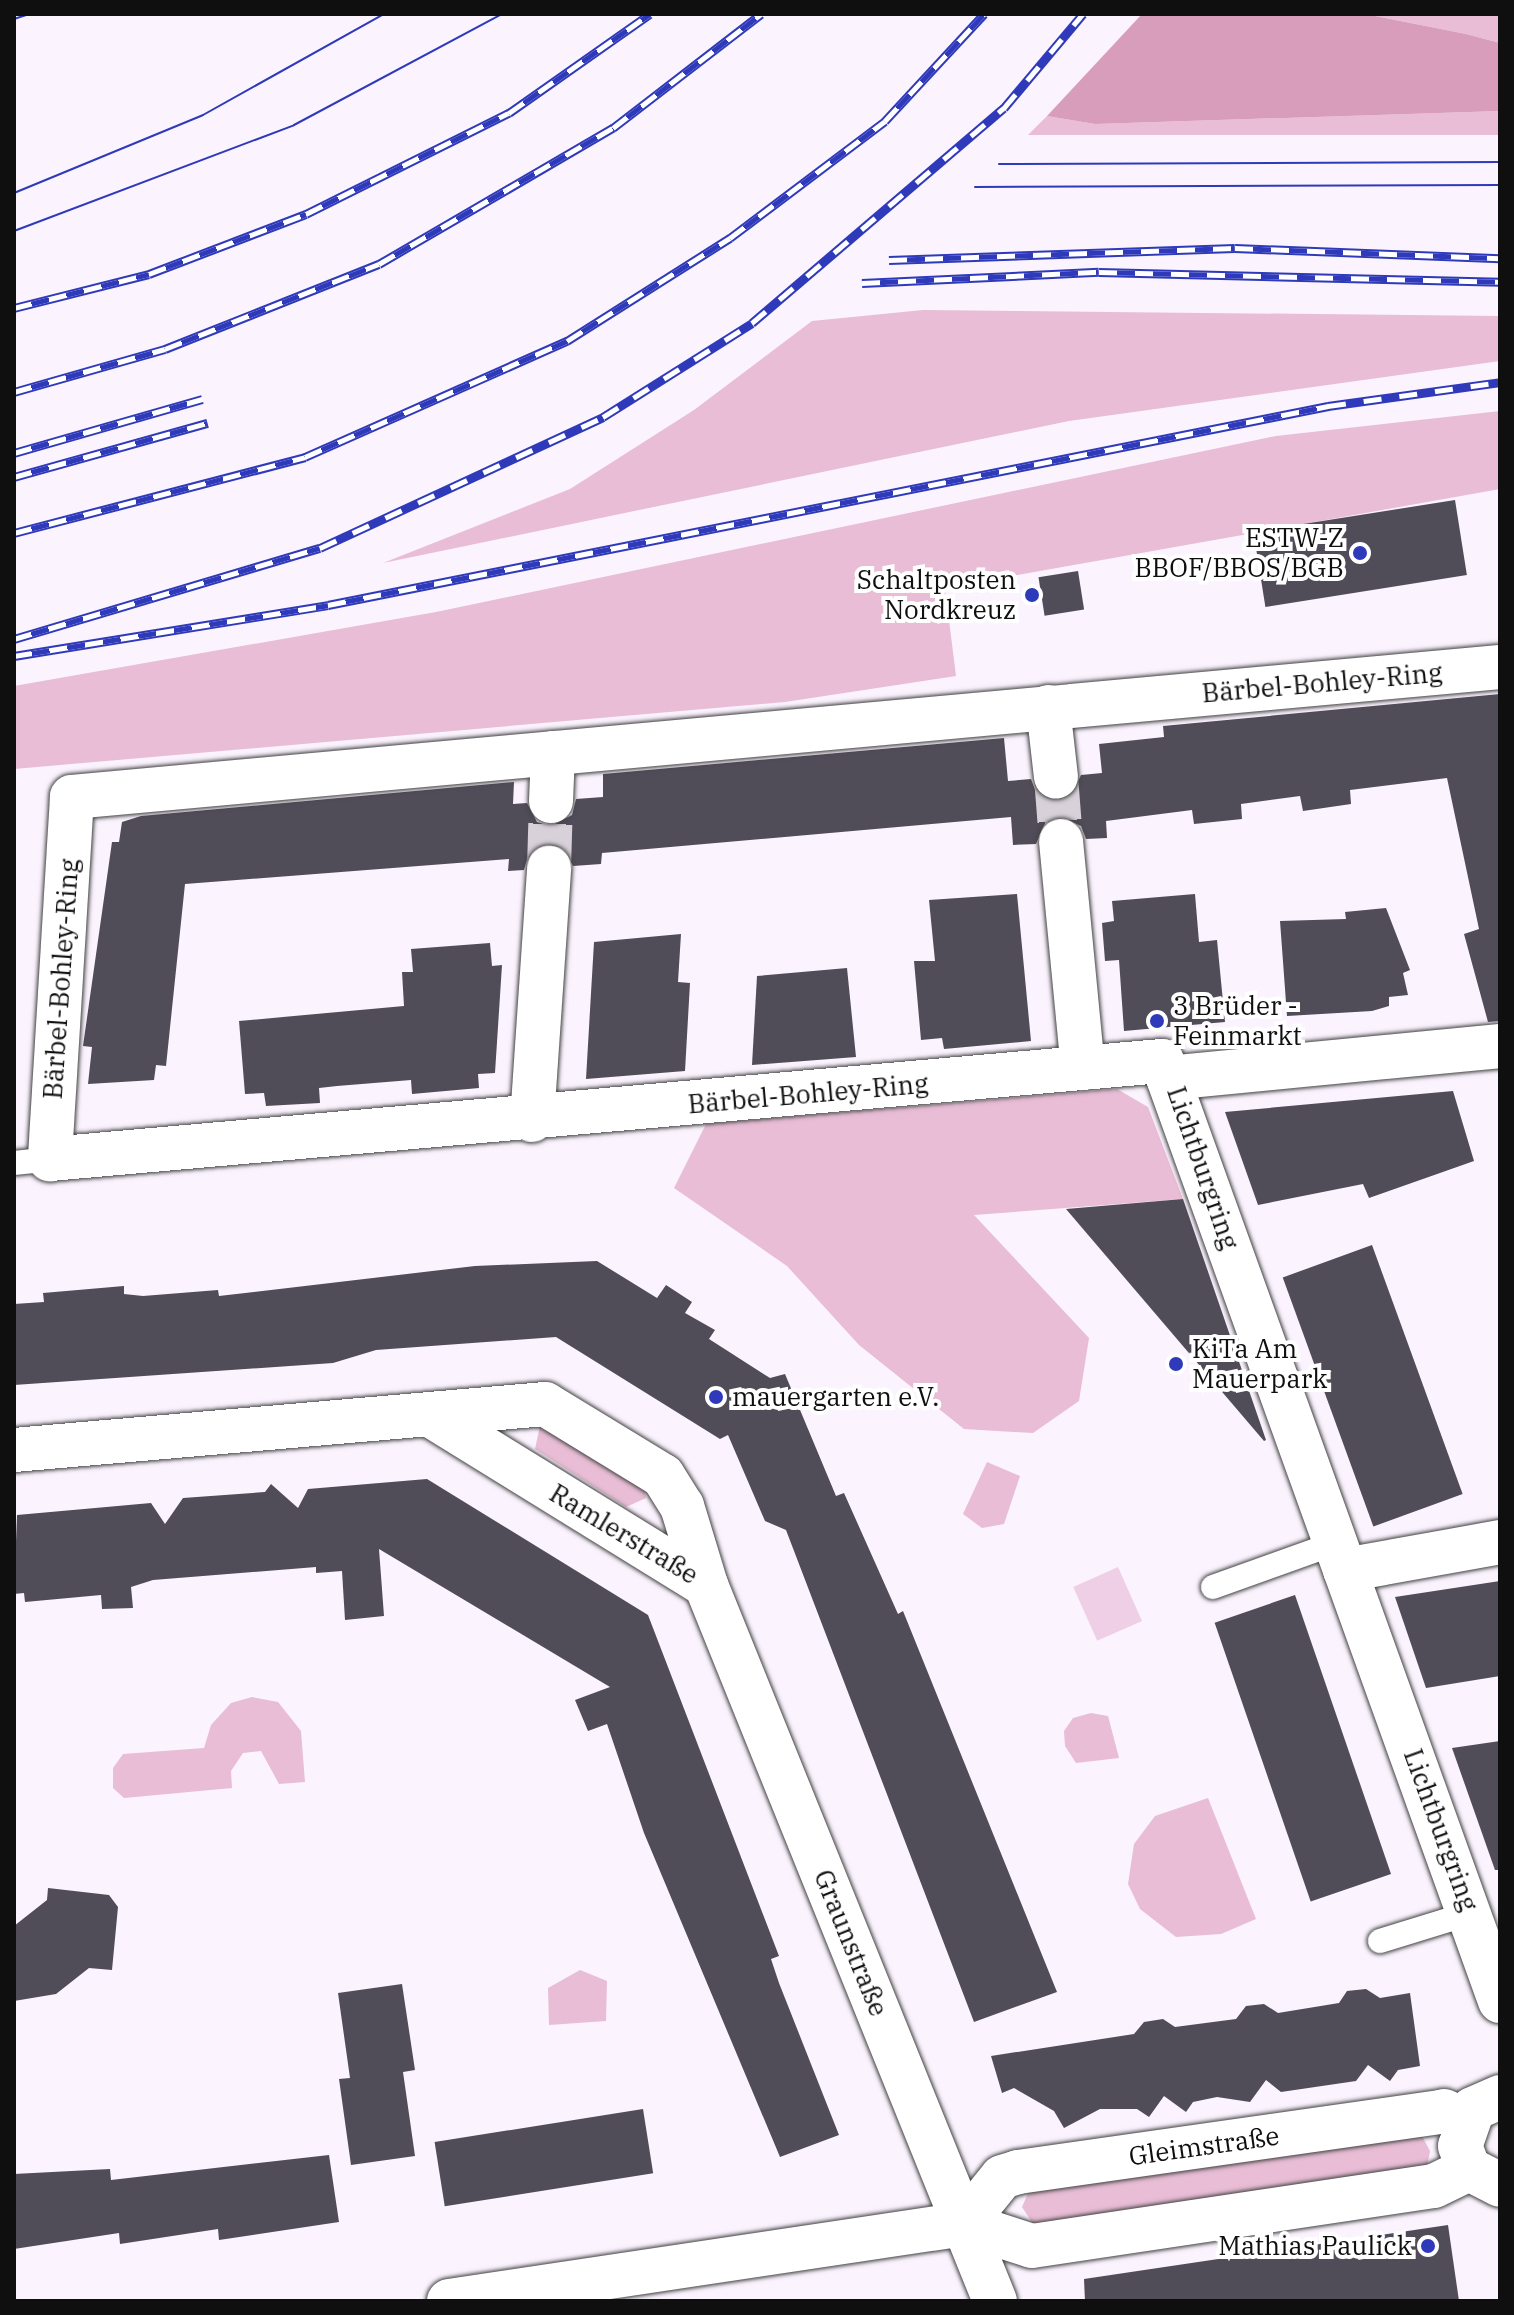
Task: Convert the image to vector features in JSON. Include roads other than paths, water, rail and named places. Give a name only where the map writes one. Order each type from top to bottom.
[{"type":"street","name":"Bärbel-Bohley-Ring","points":[[1168,1078],[1162,1061],[532,1120],[32,1161],[72,797],[1500,667]]},
{"type":"street","points":[[1048,707],[1056,777]]},
{"type":"street","points":[[551,801],[553,753]]},
{"type":"street","points":[[1061,841],[1083,1068]]},
{"type":"street","points":[[532,1120],[549,868]]},
{"type":"street","name":"Lichtburgring","points":[[1500,1046],[1168,1078],[1471,1913],[1500,2001]]},
{"type":"street","name":"Ramlerstraße","points":[[14,1450],[545,1404],[560,1410],[669,1483],[706,1585]]},
{"type":"street","name":"Ramlerstraße","points":[[432,1416],[706,1585]]},
{"type":"street","points":[[1341,1556],[1500,1542]]},
{"type":"street","name":"Graunstraße","points":[[706,1585],[995,2301]]},
{"type":"street","name":"Gleimstraße","points":[[964,2224],[1002,2177],[1018,2172],[1444,2111],[1482,2109]]},
{"type":"street","name":"Gleimstraße","points":[[449,2301],[964,2224],[1032,2246],[1484,2177],[1460,2146],[1482,2109]]},
{"type":"lane","points":[[1213,1587],[1341,1556]]},
{"type":"lane","points":[[1380,1941],[1471,1913]]},
{"type":"tunnel","points":[[1056,777],[1061,841]]},
{"type":"tunnel","points":[[549,868],[551,801]]},
{"type":"tram line","points":[[14,19],[29,14]]},
{"type":"tram line","points":[[14,193],[203,115],[384,14]]},
{"type":"tram line","points":[[14,231],[294,125],[502,14]]},
{"type":"tram line","points":[[999,164],[1500,162]]},
{"type":"tram line","points":[[975,187],[1500,185]]},
{"type":"railway","points":[[14,308],[149,274],[306,214],[509,113],[650,14]]},
{"type":"railway","points":[[14,392],[165,349],[379,264],[613,128],[761,14]]},
{"type":"railway","points":[[14,533],[305,457],[567,341],[730,238],[885,121],[984,14]]},
{"type":"railway","points":[[14,639],[320,548],[603,417],[752,323],[1004,108],[1083,14]]},
{"type":"railway","points":[[889,260],[1235,248],[1500,258]]},
{"type":"railway","points":[[862,283],[1099,272],[1500,282]]},
{"type":"railway","points":[[14,656],[328,605],[1328,406],[1500,382]]},
{"type":"railway","points":[[14,453],[202,399]]},
{"type":"railway","points":[[14,477],[208,423]]},
{"type":"place","name":"ESTW-Z BBOF/BBOS/BGB","points":[[1360,553]]},
{"type":"place","name":"Schaltposten Nordkreuz","points":[[1032,595]]},
{"type":"place","name":"3 Brüder - Feinmarkt","points":[[1157,1021]]},
{"type":"place","name":"KiTa Am Mauerpark","points":[[1176,1364]]},
{"type":"place","name":"mauergarten e.V.","points":[[716,1397]]},
{"type":"place","name":"Mathias Paulick","points":[[1428,2246]]}]
